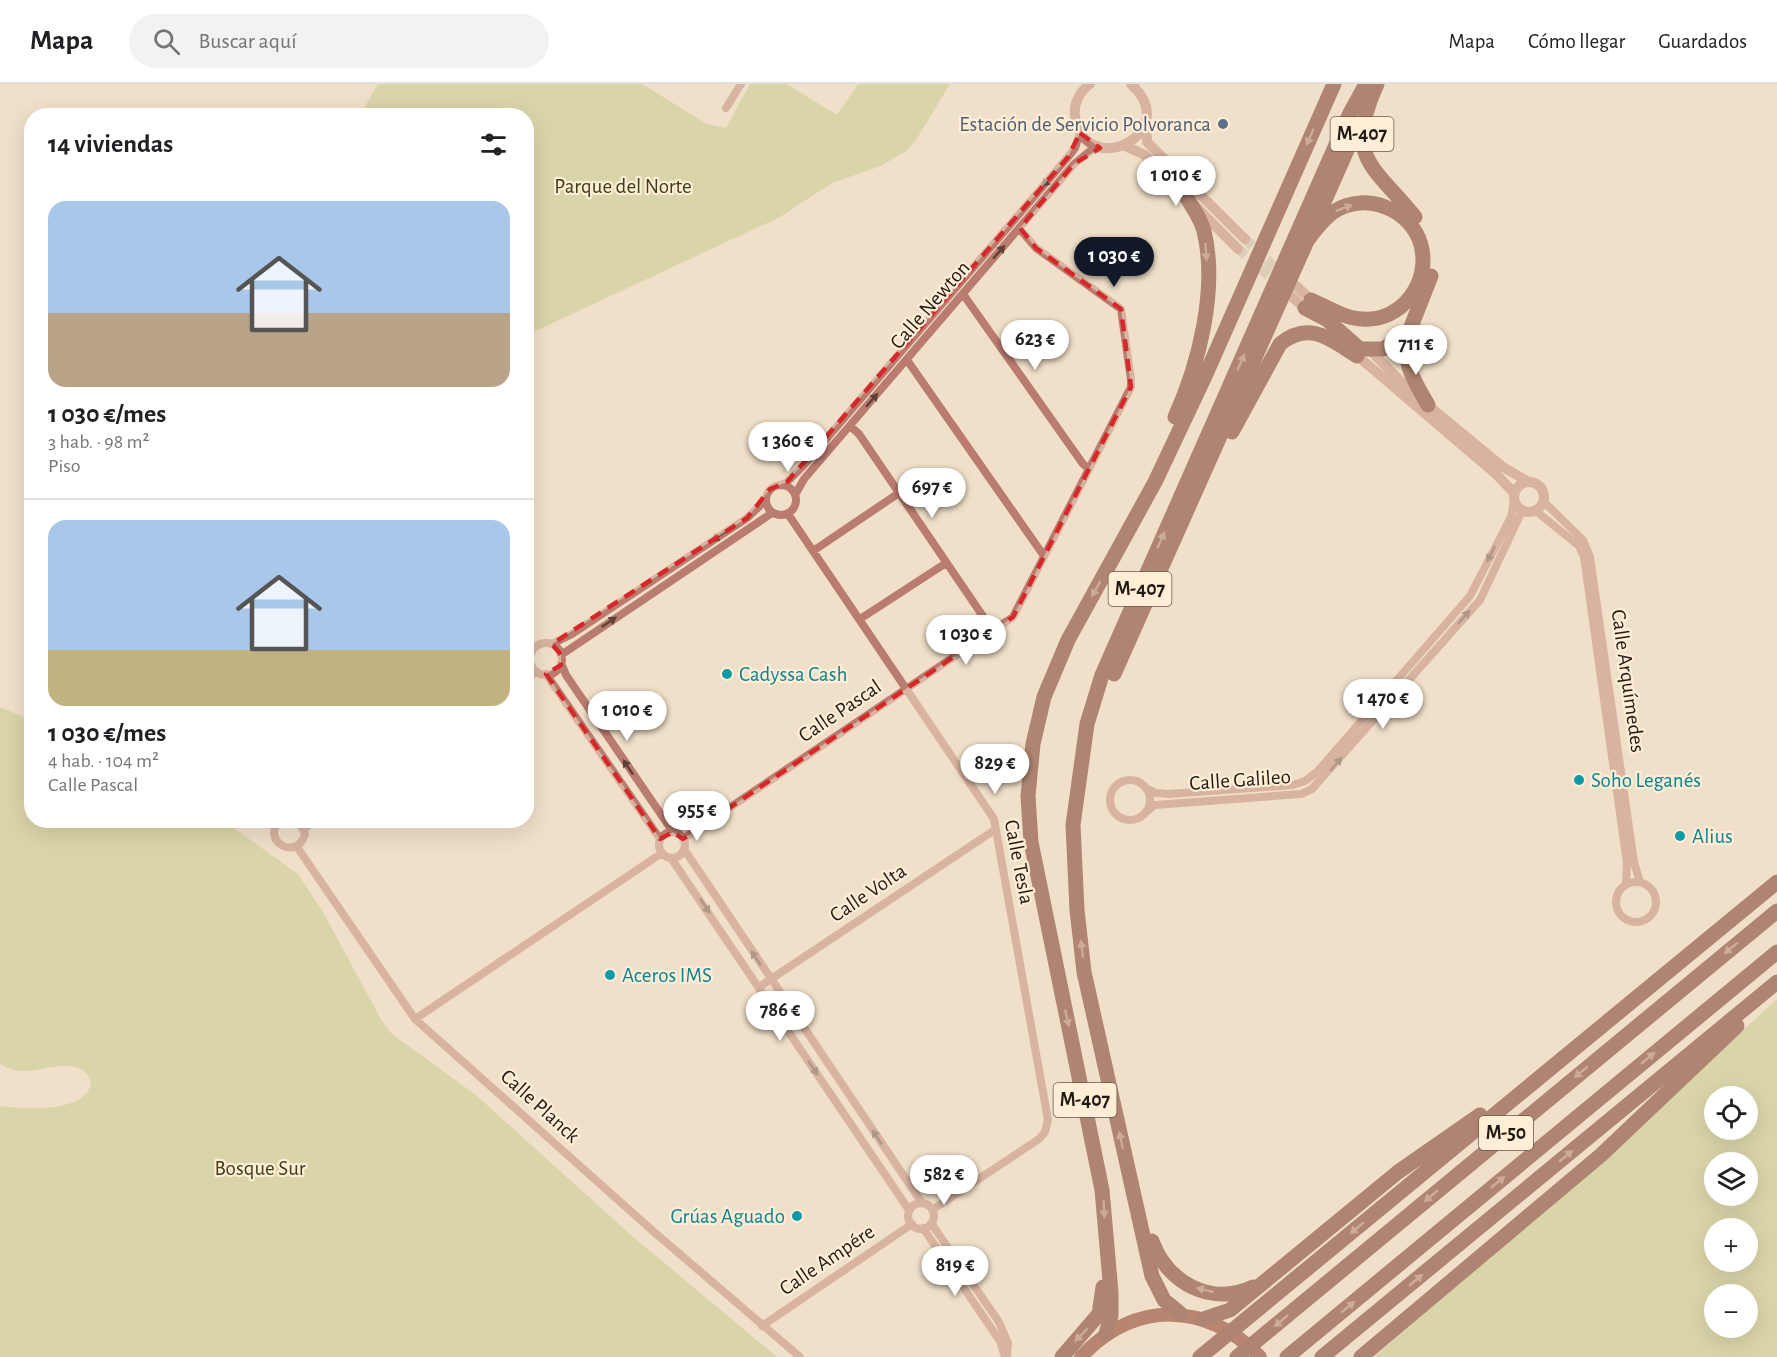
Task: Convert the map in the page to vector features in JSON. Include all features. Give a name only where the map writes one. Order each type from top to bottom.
[{"type":"highway","name":"M-407","points":[[1106,1334],[1111,1316],[1112,1292],[1102,1190],[1030,842],[1028,796],[1033,744],[1044,697],[1068,640],[1155,482],[1206,374],[1334,84]]},
{"type":"highway","name":"M-407","points":[[1076,897],[1082,818],[1096,722],[1113,676],[1284,296],[1291,262],[1350,113],[1366,84]]},
{"type":"highway","name":"M-407","points":[[1307,241],[1377,84]]},
{"type":"highway","name":"M-407","points":[[1364,112],[1362,138],[1369,162],[1382,183],[1414,216],[1431,246],[1431,276],[1409,332],[1405,355],[1410,375],[1428,405]]},
{"type":"highway","name":"M-407","points":[[1155,482],[1158,456],[1196,364],[1202,331],[1206,294],[1206,246],[1203,229],[1187,198]]},
{"type":"highway","name":"M-407","points":[[1291,262],[1335,211],[1352,204],[1370,203],[1401,215],[1416,232],[1423,254],[1419,285],[1404,305],[1381,318],[1358,319],[1308,304]]},
{"type":"highway","name":"M-407","points":[[1181,1314],[1164,1300],[1152,1276],[1133,1197],[1084,972],[1076,897],[1073,825],[1087,724],[1096,695],[1284,296]]},
{"type":"highway","points":[[1308,304],[1364,353],[1383,349],[1409,332]]},
{"type":"highway","name":"M-407","points":[[1200,482],[1239,421],[1280,344],[1291,335],[1301,331],[1312,332],[1364,353]]},
{"type":"highway","points":[[1200,1357],[1777,882]]},
{"type":"highway","name":"M-50","points":[[1237,1357],[1777,911]]},
{"type":"highway","name":"M-50","points":[[1287,1357],[1777,952]]},
{"type":"highway","points":[[1322,1357],[1777,982]]},
{"type":"highway","points":[[1360,1357],[1601,1155],[1777,988]]},
{"type":"highway","points":[[1203,1319],[1230,1310],[1398,1173],[1492,1107],[1566,1047],[1596,1029]]},
{"type":"highway","points":[[1133,1197],[1158,1257],[1184,1284],[1221,1293],[1239,1292],[1261,1284]]},
{"type":"highway","points":[[1062,1357],[1099,1314],[1103,1294],[1106,1242]]},
{"type":"highway","points":[[1081,1357],[1106,1334],[1122,1325],[1146,1317],[1181,1314],[1222,1326],[1246,1342],[1260,1357]]},
{"type":"street","points":[[726,108],[741,84]]},
{"type":"street","points":[[1074,84],[1079,96]]},
{"type":"street","points":[[1090,84],[1079,96],[1074,111],[1080,133],[1086,140],[1100,147],[1115,149],[1125,146],[1138,136],[1146,120]]},
{"type":"street","points":[[1125,146],[1145,155],[1187,198],[1242,244],[1147,142],[1146,105],[1141,93],[1131,84]]},
{"type":"street","name":"Calle Newton","points":[[781,484],[787,482],[803,466],[1075,148],[1080,133]]},
{"type":"street","name":"Calle Newton","points":[[795,495],[804,479],[1074,164],[1090,151],[1100,147]]},
{"type":"street","name":"Calle Pascal","points":[[684,844],[1013,617],[1131,387],[1121,309],[1036,249],[1019,228]]},
{"type":"street","points":[[963,294],[1083,464],[1089,469]]},
{"type":"street","points":[[1284,296],[1308,304]]},
{"type":"street","points":[[1364,353],[1503,467],[1542,488],[1544,502],[1536,511],[1522,511],[1514,497],[1480,461],[1364,353]]},
{"type":"street","points":[[907,360],[1044,556]]},
{"type":"street","points":[[850,426],[859,434],[993,631]]},
{"type":"street","points":[[1514,497],[1517,487],[1527,481]]},
{"type":"street","points":[[534,649],[537,645],[552,644],[572,634],[747,518],[765,501],[770,489],[781,484],[790,488],[795,495],[796,502],[788,514],[772,513],[561,659],[553,672],[534,676]]},
{"type":"street","points":[[813,551],[899,493]]},
{"type":"street","name":"Calle Galileo","points":[[1147,789],[1156,793],[1169,794],[1293,785],[1305,781],[1317,772],[1470,596],[1510,517],[1514,497]]},
{"type":"street","points":[[765,501],[772,513]]},
{"type":"street","name":"Calle Arquímedes","points":[[1536,511],[1579,546],[1584,557],[1627,863],[1626,884],[1619,892],[1617,907],[1624,918],[1641,921],[1648,918],[1656,904],[1653,890],[1640,882],[1634,862],[1590,557],[1583,540],[1544,502]]},
{"type":"street","name":"Calle Galileo","points":[[1145,813],[1155,805],[1301,794],[1312,789],[1480,600],[1522,511]]},
{"type":"street","name":"Calle Tesla","points":[[788,514],[988,809],[996,829],[1048,1119],[1045,1131],[1029,1145],[932,1210]]},
{"type":"street","points":[[860,620],[946,563]]},
{"type":"street","points":[[552,644],[561,659],[566,675],[673,832],[684,844],[771,980],[922,1203],[932,1210],[931,1223],[999,1322],[1008,1343],[1006,1357]]},
{"type":"street","points":[[534,667],[552,679],[660,839]]},
{"type":"street","points":[[1135,780],[1147,789],[1150,800],[1145,813],[1134,820],[1126,820],[1117,815],[1110,802],[1113,789],[1123,781],[1135,780]]},
{"type":"street","points":[[275,828],[277,843],[286,848],[297,847],[303,839],[304,829]]},
{"type":"street","name":"Calle Volta","points":[[759,987],[996,829]]},
{"type":"street","points":[[673,832],[665,834],[660,839],[659,847],[662,853],[671,858],[909,1210],[908,1215],[912,1224],[923,1228],[1000,1341],[1006,1357]]},
{"type":"street","points":[[671,858],[679,856],[684,844]]},
{"type":"street","name":"Calle Planck","points":[[297,847],[415,1019],[800,1357]]},
{"type":"street","points":[[415,1019],[662,853]]},
{"type":"street","points":[[1626,884],[1640,882]]},
{"type":"street","points":[[909,1210],[922,1203]]},
{"type":"street","points":[[923,1228],[931,1223]]},
{"type":"street","name":"Calle Ampére","points":[[762,1326],[912,1224]]},
{"type":"highlighted area","points":[[1080,133],[1100,148],[1074,164],[1020,228],[1036,248],[1121,309],[1131,387],[1013,617],[683,839],[673,832],[660,839],[546,674],[561,665],[561,655],[552,644],[747,518],[770,489],[787,482],[1068,157]]},
{"type":"green space","name":"Parque del Norte","points":[[378,84],[642,84],[707,124],[726,128],[750,84],[787,84],[837,115],[858,84],[950,84],[916,140],[906,151],[881,166],[832,183],[780,217],[534,332],[534,108],[364,108]]},
{"type":"green space","name":"Bosque Sur","points":[[0,707],[24,717],[24,828],[234,828],[298,874],[323,912],[382,1021],[392,1034],[476,1095],[631,1235],[777,1357],[0,1357],[0,1106],[37,1108],[66,1105],[86,1093],[91,1083],[87,1074],[71,1066],[23,1071],[0,1064]]},
{"type":"green space","points":[[1777,999],[1777,1357],[1374,1357],[1581,1179]]},
{"type":"tunnel","points":[[1245,239],[1284,276]]},
{"type":"tunnel","points":[[1238,249],[1281,286]]},
{"type":"place","name":"Estación de Servicio Polvoranca","points":[[1223,124]]},
{"type":"place","name":"Cadyssa Cash","points":[[727,674]]},
{"type":"place","name":"Soho Leganés","points":[[1579,780]]},
{"type":"place","name":"Alius","points":[[1680,836]]},
{"type":"place","name":"Aceros IMS","points":[[610,975]]},
{"type":"place","name":"Grúas Aguado","points":[[797,1216]]}]
